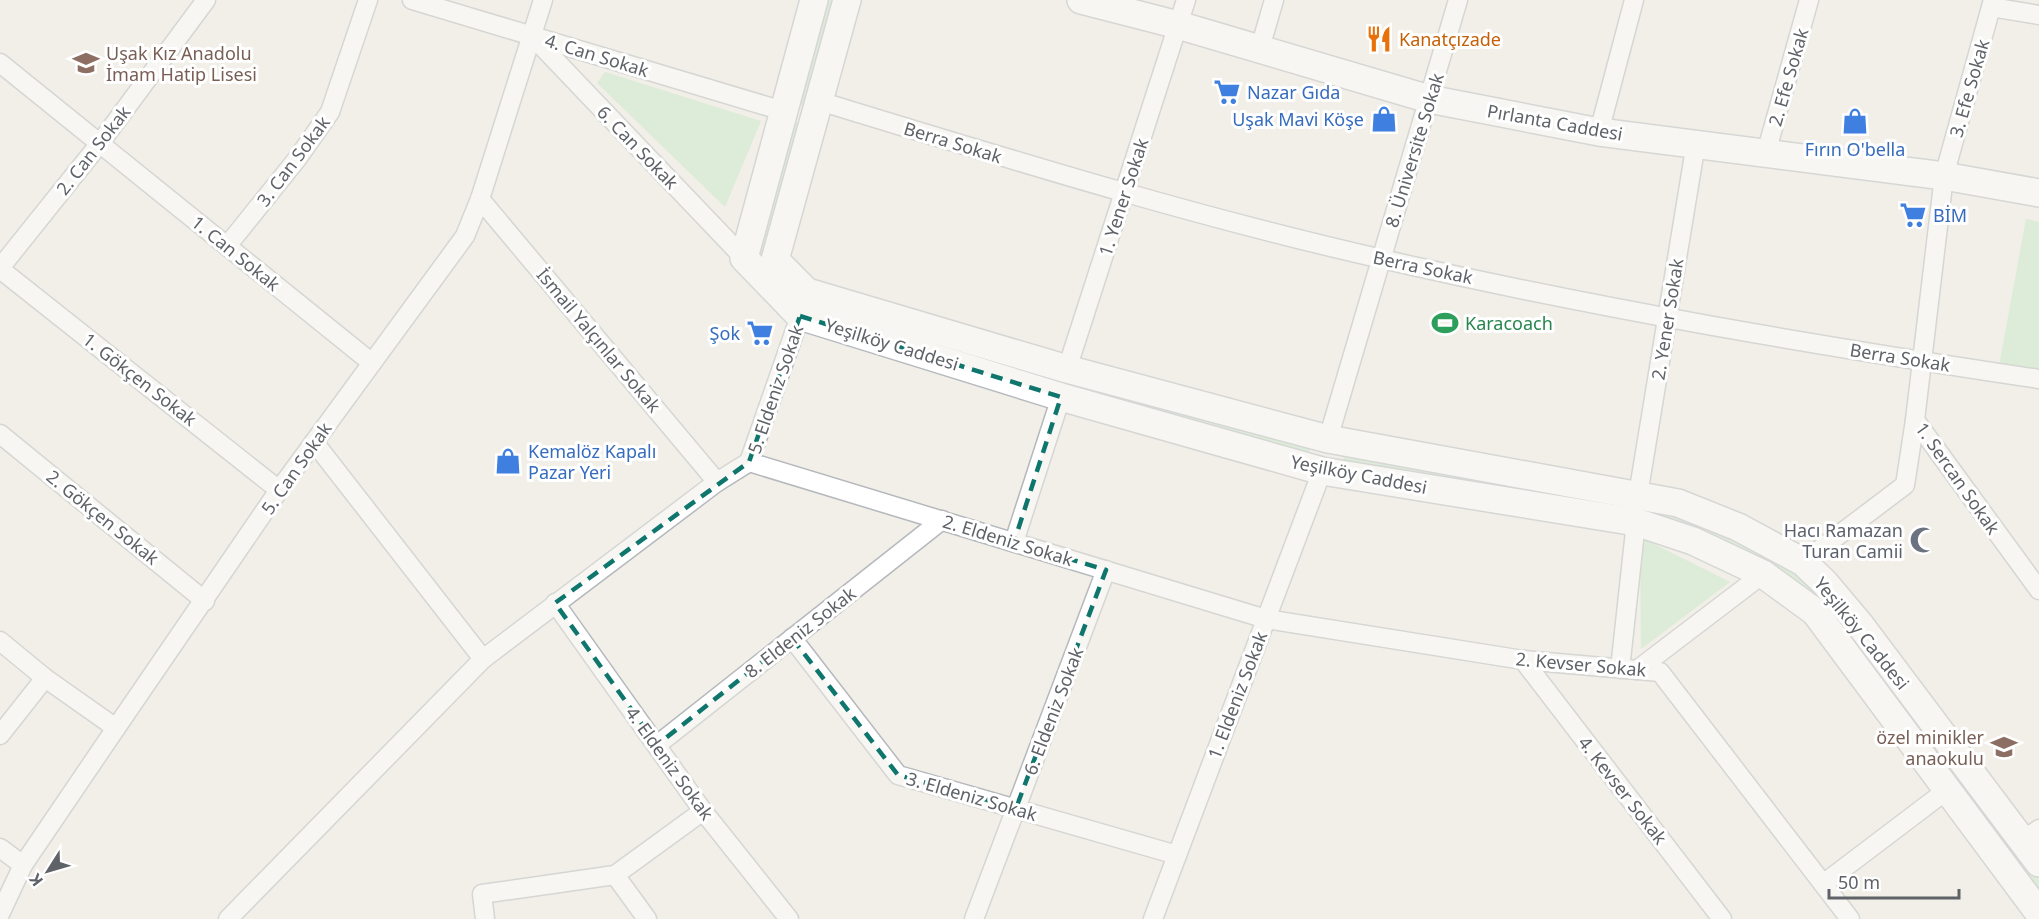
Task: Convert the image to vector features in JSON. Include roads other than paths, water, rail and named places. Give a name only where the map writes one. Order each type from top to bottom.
[{"type":"street","name":"2. Can Sokak","points":[[0,268],[100,143],[206,0]]},
{"type":"street","name":"3. Can Sokak","points":[[227,246],[297,159],[330,112],[368,0]]},
{"type":"street","name":"4. Can Sokak","points":[[412,0],[783,111]]},
{"type":"street","name":"5. Can Sokak","points":[[0,914],[23,865],[279,490],[465,236],[480,199],[543,0]]},
{"type":"street","points":[[814,0],[744,258],[775,260],[847,0]]},
{"type":"street","name":"Pırlanta Caddesi","points":[[1081,0],[1182,12],[1260,48],[1429,99],[1599,132],[1944,176],[2039,193]]},
{"type":"street","points":[[1260,48],[1274,0]]},
{"type":"street","name":"8. Üniversite Sokak","points":[[1328,439],[1458,0]]},
{"type":"street","points":[[1599,132],[1634,0]]},
{"type":"street","name":"2. Efe Sokak","points":[[1766,153],[1809,0]]},
{"type":"street","points":[[1992,3],[2039,15]]},
{"type":"street","name":"3. Efe Sokak","points":[[1944,176],[1992,3]]},
{"type":"street","name":"1. Yener Sokak","points":[[1067,369],[1182,12]]},
{"type":"street","name":"6. Can Sokak","points":[[532,36],[744,258]]},
{"type":"street","name":"1. Can Sokak","points":[[0,63],[372,363]]},
{"type":"street","points":[[783,111],[816,110]]},
{"type":"street","name":"Berra Sokak","points":[[816,110],[1124,194],[1381,259],[1667,318],[2039,379]]},
{"type":"street","name":"2. Yener Sokak","points":[[1638,495],[1696,144]]},
{"type":"street","name":"1. Sercan Sokak","points":[[1944,176],[1915,420],[2039,590]]},
{"type":"street","name":"İsmail Yalçınlar Sokak","points":[[480,199],[717,482]]},
{"type":"street","name":"Yeşilköy Caddesi","points":[[744,258],[804,304],[1061,397],[1322,471],[1636,522],[1693,541],[1763,574],[1815,612],[2039,913]]},
{"type":"street","name":"Yeşilköy Caddesi","points":[[775,260],[804,304],[1067,369],[1328,439],[1678,503],[1747,532],[1803,562],[1824,582],[2031,835],[2039,863]]},
{"type":"street","name":"1. Gökçen Sokak","points":[[0,268],[279,490]]},
{"type":"street","name":"5. Eldeniz Sokak","points":[[750,462],[804,304]]},
{"type":"street","points":[[1014,542],[1061,397]]},
{"type":"street","points":[[1803,562],[1905,484],[1915,420]]},
{"type":"street","name":"2. Gökçen Sokak","points":[[0,434],[205,601]]},
{"type":"street","points":[[1322,471],[1328,439]]},
{"type":"street","points":[[314,442],[483,659]]},
{"type":"street","points":[[228,919],[483,659],[717,482],[750,462]]},
{"type":"street","name":"2. Eldeniz Sokak","points":[[750,462],[1266,619]]},
{"type":"street","name":"1. Eldeniz Sokak","points":[[1153,919],[1322,471]]},
{"type":"street","name":"8. Eldeniz Sokak","points":[[657,745],[942,520]]},
{"type":"street","points":[[1629,669],[1636,522]]},
{"type":"street","name":"6. Eldeniz Sokak","points":[[974,919],[1106,570]]},
{"type":"street","points":[[1629,669],[1763,574]]},
{"type":"street","name":"4. Eldeniz Sokak","points":[[555,603],[704,811],[789,919]]},
{"type":"street","name":"2. Kevser Sokak","points":[[1266,619],[1523,660],[1660,672],[1850,919]]},
{"type":"street","name":"3. Eldeniz Sokak","points":[[792,638],[898,775],[1177,855]]},
{"type":"street","points":[[0,641],[45,678],[116,728]]},
{"type":"street","name":"4. Kevser Sokak","points":[[1523,660],[1722,919]]},
{"type":"street","points":[[0,735],[45,678]]},
{"type":"street","points":[[1823,884],[1947,790]]},
{"type":"street","points":[[485,919],[482,894],[615,875],[704,811]]},
{"type":"street","points":[[0,848],[23,865]]},
{"type":"street","points":[[615,875],[647,919]]},
{"type":"place","name":"Kanatçızade","points":[[1379,39]]},
{"type":"place","name":"Uşak Kız Anadolu İmam Hatip Lisesi","points":[[86,63]]},
{"type":"place","name":"Nazar Gıda","points":[[1227,92]]},
{"type":"place","name":"Uşak Mavi Köşe","points":[[1384,119]]},
{"type":"place","name":"Fırın O'bella","points":[[1855,121]]},
{"type":"place","name":"BİM","points":[[1913,215]]},
{"type":"place","name":"Karacoach","points":[[1445,323]]},
{"type":"place","name":"Şok","points":[[760,333]]},
{"type":"place","name":"Kemalöz Kapalı Pazar Yeri","points":[[508,461]]},
{"type":"place","name":"Hacı Ramazan Turan Camii","points":[[1923,540]]},
{"type":"place","name":"özel minikler anaokulu","points":[[2004,747]]}]
